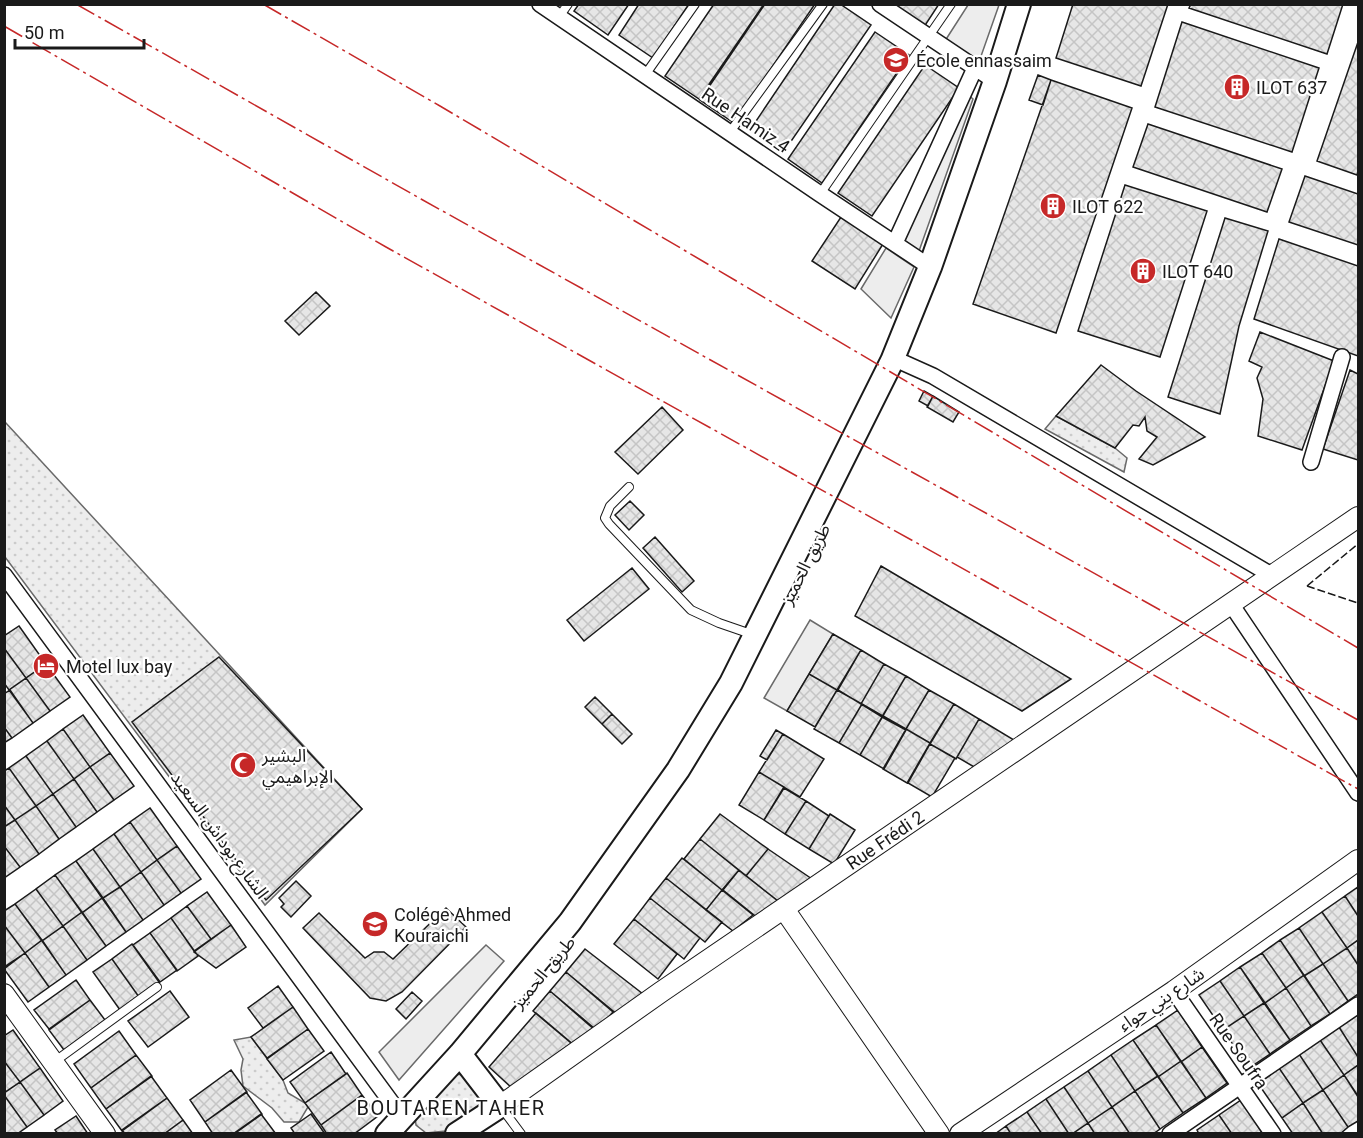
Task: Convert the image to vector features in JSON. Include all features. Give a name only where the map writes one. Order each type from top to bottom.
[{"type":"main road","name":"طريق الحميز","points":[[463,1059],[570,922],[678,770],[731,683],[756,636],[892,362],[930,267],[1019,4]]},
{"type":"main road","name":"طريق الحميز","points":[[463,1059],[580,929],[688,777],[747,679],[904,363],[941,271],[1031,4]]},
{"type":"main road","points":[[398,1129],[463,1059],[500,1106],[457,1134]]},
{"type":"street","name":"Rue Hamiz 4","points":[[540,4],[563,11],[645,75],[930,267]]},
{"type":"street","points":[[880,4],[994,81]]},
{"type":"street","points":[[895,243],[975,68]]},
{"type":"street","points":[[1311,462],[1342,357]]},
{"type":"street","points":[[904,363],[933,376],[1273,576]]},
{"type":"street","name":"Rue Frédi 2","points":[[500,1106],[661,992],[1359,517]]},
{"type":"street","name":"الشارع بوداش السعيد","points":[[4,575],[394,1106],[398,1129]]},
{"type":"street","points":[[1232,604],[1359,793]]},
{"type":"street","name":"شارع بني حواء","points":[[960,1134],[1174,991],[1359,860]]},
{"type":"street","points":[[784,909],[939,1134]]},
{"type":"street","name":"Rue Soufra","points":[[1174,991],[1273,1134]]},
{"type":"street","points":[[4,994],[105,1134]]},
{"type":"street","points":[[1170,1134],[1359,1005]]},
{"type":"lane","points":[[645,75],[695,4]]},
{"type":"lane","points":[[730,132],[823,4]]},
{"type":"lane","points":[[820,194],[951,4]]},
{"type":"lane","points":[[629,487],[610,506],[605,518],[609,524],[691,610],[756,636]]},
{"type":"lane","points":[[54,1062],[157,987]]},
{"type":"lane","points":[[500,1106],[521,1134]]},
{"type":"shaded area","points":[[968,5],[999,5],[980,59],[943,44]]},
{"type":"shaded area","points":[[967,94],[973,99],[919,251],[904,240]]},
{"type":"shaded area","points":[[886,248],[914,267],[891,318],[861,289]]},
{"type":"shaded area","points":[[1056,416],[1115,448],[1127,458],[1124,472],[1045,429]]},
{"type":"shaded area","points":[[5,422],[362,809],[265,905],[5,557]]},
{"type":"shaded area","points":[[810,620],[833,634],[787,711],[764,698]]},
{"type":"shaded area","points":[[486,945],[504,961],[399,1080],[379,1052]]},
{"type":"shaded area","points":[[251,1037],[283,1080],[288,1093],[308,1107],[299,1122],[284,1122],[272,1108],[243,1086],[241,1070],[243,1059],[234,1040]]},
{"type":"shaded area","points":[[466,1074],[480,1092],[480,1104],[446,1131],[426,1133],[416,1125],[415,1116],[452,1075]]},
{"type":"building","points":[[579,4],[629,4],[608,35],[574,11]]},
{"type":"building","points":[[639,4],[689,4],[653,58],[619,35]]},
{"type":"building","points":[[714,4],[764,4],[699,99],[665,76]]},
{"type":"building","points":[[765,4],[815,4],[734,123],[700,100]]},
{"type":"building","points":[[835,4],[840,4],[871,25],[783,153],[750,130]]},
{"type":"building","points":[[891,4],[939,4],[924,27]]},
{"type":"building","points":[[1073,4],[1168,4],[1141,86],[1056,58]]},
{"type":"building","name":"ILOT 637","points":[[1191,4],[1343,4],[1327,54],[1189,8]]},
{"type":"building","name":"ILOT 637","points":[[1182,22],[1319,68],[1292,152],[1155,107]]},
{"type":"building","points":[[875,32],[909,55],[822,183],[788,159]]},
{"type":"building","points":[[1358,42],[1358,171],[1357,175],[1317,161]]},
{"type":"building","points":[[925,65],[959,88],[872,216],[838,193]]},
{"type":"building","points":[[1038,75],[1051,80],[1043,105],[1029,100]]},
{"type":"building","name":"ILOT 622","points":[[1051,80],[1132,108],[1056,333],[973,304]]},
{"type":"building","points":[[1148,124],[1282,169],[1267,212],[1133,167]]},
{"type":"building","points":[[1305,176],[1358,194],[1358,245],[1289,222]]},
{"type":"building","name":"ILOT 640","points":[[1125,185],[1207,211],[1160,357],[1078,331]]},
{"type":"building","points":[[841,217],[883,244],[855,289],[812,261]]},
{"type":"building","points":[[1225,218],[1268,231],[1239,326],[1220,414],[1168,397]]},
{"type":"building","points":[[1279,239],[1358,266],[1358,356],[1254,319]]},
{"type":"building","points":[[316,292],[330,306],[299,335],[285,321]]},
{"type":"building","points":[[1260,332],[1334,361],[1302,450],[1258,436],[1263,399],[1257,378],[1262,367],[1249,361]]},
{"type":"building","points":[[1101,365],[1205,437],[1153,465],[1139,459],[1157,437],[1147,431],[1145,417],[1139,426],[1133,425],[1115,448],[1056,416]]},
{"type":"building","points":[[1350,370],[1358,374],[1358,460],[1323,449]]},
{"type":"building","points":[[924,391],[933,396],[928,406],[919,401]]},
{"type":"building","points":[[933,396],[959,412],[953,422],[927,407]]},
{"type":"building","points":[[662,407],[683,430],[638,474],[615,452]]},
{"type":"building","points":[[630,501],[644,515],[629,530],[615,515]]},
{"type":"building","points":[[655,537],[694,581],[682,592],[643,548]]},
{"type":"building","points":[[881,566],[1071,679],[1022,711],[855,616]]},
{"type":"building","points":[[632,568],[649,589],[584,641],[567,620]]},
{"type":"building","points":[[19,626],[46,664],[26,678],[4,648],[4,636]]},
{"type":"building","points":[[833,634],[861,650],[837,690],[809,674]]},
{"type":"building","points":[[4,648],[26,678],[9,690],[4,683]]},
{"type":"building","points":[[861,650],[884,664],[861,704],[838,690]]},
{"type":"building","name":"البشير الإبراهيمي","points":[[219,657],[362,809],[266,900],[132,722]]},
{"type":"building","points":[[46,664],[70,697],[50,711],[26,678]]},
{"type":"building","points":[[884,664],[906,676],[882,717],[861,704]]},
{"type":"building","points":[[809,674],[837,690],[815,727],[787,711]]},
{"type":"building","points":[[906,676],[929,690],[906,729],[883,716]]},
{"type":"building","points":[[26,678],[50,711],[33,723],[9,690]]},
{"type":"building","points":[[10,690],[33,723],[12,738],[4,727],[4,694]]},
{"type":"building","points":[[837,690],[862,704],[839,743],[814,729]]},
{"type":"building","points":[[929,690],[954,704],[930,743],[906,729]]},
{"type":"building","points":[[595,697],[612,714],[602,724],[585,707]]},
{"type":"building","points":[[862,704],[883,716],[860,755],[839,743]]},
{"type":"building","points":[[954,704],[979,719],[956,759],[930,744]]},
{"type":"building","points":[[612,714],[632,734],[622,744],[602,724]]},
{"type":"building","points":[[83,715],[110,753],[90,767],[63,729]]},
{"type":"building","points":[[882,717],[906,730],[884,769],[860,755]]},
{"type":"building","points":[[979,719],[1014,740],[976,768],[957,757]]},
{"type":"building","points":[[4,727],[12,738],[4,743]]},
{"type":"building","points":[[63,729],[90,767],[74,779],[47,741]]},
{"type":"building","points":[[906,729],[930,743],[907,783],[883,769]]},
{"type":"building","points":[[776,730],[783,734],[767,760],[760,756]]},
{"type":"building","points":[[783,734],[824,759],[800,797],[759,772]]},
{"type":"building","points":[[47,741],[74,779],[53,794],[26,756]]},
{"type":"building","points":[[930,744],[955,758],[932,797],[908,783]]},
{"type":"building","points":[[110,753],[134,786],[114,800],[90,767]]},
{"type":"building","points":[[26,756],[53,794],[36,806],[9,768]]},
{"type":"building","points":[[90,767],[114,800],[97,812],[74,779]]},
{"type":"building","points":[[9,768],[36,806],[15,820],[4,805],[4,771]]},
{"type":"building","points":[[759,772],[784,787],[764,820],[739,805]]},
{"type":"building","points":[[74,779],[97,812],[76,827],[53,794]]},
{"type":"building","points":[[784,788],[806,801],[785,834],[764,820]]},
{"type":"building","points":[[53,794],[76,827],[59,839],[36,806]]},
{"type":"building","points":[[806,801],[829,816],[809,849],[785,834]]},
{"type":"building","points":[[4,805],[15,820],[4,827]]},
{"type":"building","points":[[36,806],[59,839],[39,854],[15,820]]},
{"type":"building","points":[[150,808],[177,846],[157,860],[130,822]]},
{"type":"building","points":[[720,814],[768,849],[746,876],[700,839]]},
{"type":"building","points":[[830,814],[855,830],[834,864],[809,849]]},
{"type":"building","points":[[15,820],[39,854],[20,867],[4,846],[4,827]]},
{"type":"building","points":[[130,822],[157,860],[141,872],[114,834]]},
{"type":"building","points":[[114,834],[141,872],[120,887],[93,849]]},
{"type":"building","points":[[700,839],[739,870],[722,890],[684,859]]},
{"type":"building","points":[[4,846],[20,867],[4,878]]},
{"type":"building","points":[[177,846],[201,879],[181,893],[157,860]]},
{"type":"building","points":[[93,849],[120,887],[103,898],[76,861]]},
{"type":"building","points":[[768,849],[812,879],[782,904],[746,876]]},
{"type":"building","points":[[682,858],[722,890],[706,910],[666,878]]},
{"type":"building","points":[[157,860],[181,893],[164,905],[141,872]]},
{"type":"building","points":[[76,861],[102,898],[82,913],[55,875]]},
{"type":"building","points":[[739,870],[779,902],[759,919],[723,890]]},
{"type":"building","points":[[141,872],[164,905],[143,920],[120,887]]},
{"type":"building","points":[[55,875],[82,912],[63,926],[36,889]]},
{"type":"building","points":[[666,878],[722,922],[705,942],[650,898]]},
{"type":"building","points":[[296,881],[311,896],[291,917],[281,907],[284,904],[279,898]]},
{"type":"building","points":[[120,887],[143,920],[126,932],[103,898]]},
{"type":"building","points":[[1358,887],[1358,916],[1345,896]]},
{"type":"building","points":[[36,889],[63,926],[42,941],[15,904]]},
{"type":"building","points":[[722,890],[753,915],[733,931],[706,910]]},
{"type":"building","points":[[207,892],[231,925],[211,939],[187,906]]},
{"type":"building","points":[[1345,896],[1358,916],[1358,940],[1347,948],[1322,912]]},
{"type":"building","points":[[102,898],[126,932],[106,946],[82,913]]},
{"type":"building","points":[[650,898],[700,938],[684,959],[634,919]]},
{"type":"building","points":[[15,904],[42,940],[25,953],[4,925],[4,911]]},
{"type":"building","points":[[187,906],[211,939],[194,951],[171,918]]},
{"type":"building","points":[[446,908],[466,927],[402,992],[386,1001],[370,998],[303,928],[319,913],[365,958],[374,952],[384,952],[393,959]]},
{"type":"building","points":[[82,912],[106,946],[87,960],[63,926]]},
{"type":"building","points":[[1322,912],[1347,948],[1323,964],[1299,928]]},
{"type":"building","points":[[171,918],[198,956],[177,971],[150,933]]},
{"type":"building","points":[[634,919],[677,954],[658,979],[614,944]]},
{"type":"building","points":[[4,925],[25,953],[4,967]]},
{"type":"building","points":[[231,925],[246,947],[216,968],[194,952]]},
{"type":"building","points":[[63,926],[87,960],[66,975],[42,941]]},
{"type":"building","points":[[1299,928],[1323,964],[1304,976],[1280,940]]},
{"type":"building","points":[[150,933],[177,970],[160,982],[133,945]]},
{"type":"building","points":[[42,940],[66,975],[49,987],[25,953]]},
{"type":"building","points":[[1280,940],[1304,975],[1286,988],[1262,953]]},
{"type":"building","points":[[1358,940],[1358,965],[1347,948]]},
{"type":"building","points":[[132,944],[159,982],[139,997],[112,959]]},
{"type":"building","points":[[1347,948],[1358,965],[1358,994],[1348,1001],[1323,964]]},
{"type":"building","points":[[585,949],[643,994],[618,1015],[566,972]]},
{"type":"building","points":[[25,953],[49,987],[28,1002],[4,969]]},
{"type":"building","points":[[1262,953],[1286,988],[1265,1003],[1240,967]]},
{"type":"building","points":[[112,959],[139,997],[120,1010],[93,972]]},
{"type":"building","points":[[1323,964],[1348,1001],[1330,1014],[1304,976]]},
{"type":"building","points":[[1240,967],[1264,1003],[1244,1016],[1220,981]]},
{"type":"building","points":[[566,972],[613,1012],[596,1031],[550,991]]},
{"type":"building","points":[[1304,975],[1330,1014],[1311,1026],[1286,988]]},
{"type":"building","points":[[76,980],[90,1000],[49,1029],[34,1010]]},
{"type":"building","points":[[1220,981],[1244,1016],[1223,1030],[1199,995]]},
{"type":"building","points":[[278,986],[293,1007],[263,1028],[248,1008]]},
{"type":"building","points":[[1286,988],[1311,1026],[1290,1040],[1265,1003]]},
{"type":"building","points":[[170,991],[189,1017],[148,1047],[128,1021]]},
{"type":"building","points":[[550,991],[594,1028],[577,1048],[533,1011]]},
{"type":"building","points":[[412,992],[422,1001],[406,1019],[396,1009]]},
{"type":"building","points":[[90,1000],[105,1020],[64,1050],[49,1030]]},
{"type":"building","points":[[1264,1003],[1290,1040],[1270,1054],[1244,1016]]},
{"type":"building","points":[[293,1007],[308,1029],[267,1058],[251,1037]]},
{"type":"building","points":[[1178,1010],[1202,1047],[1181,1062],[1156,1025]]},
{"type":"building","points":[[536,1013],[575,1046],[514,1090],[489,1067]]},
{"type":"building","points":[[1357,1015],[1358,1017],[1358,1057],[1339,1027]]},
{"type":"building","points":[[1244,1016],[1270,1054],[1249,1068],[1223,1030]]},
{"type":"building","points":[[1156,1025],[1181,1061],[1158,1077],[1133,1040]]},
{"type":"building","points":[[1339,1027],[1358,1057],[1358,1065],[1344,1075],[1320,1040]]},
{"type":"building","points":[[308,1029],[324,1051],[283,1080],[267,1059]]},
{"type":"building","points":[[13,1030],[40,1068],[20,1082],[4,1061],[4,1036]]},
{"type":"building","points":[[119,1031],[136,1055],[91,1088],[74,1064]]},
{"type":"building","points":[[1133,1040],[1158,1076],[1135,1091],[1111,1055]]},
{"type":"building","points":[[1320,1040],[1344,1075],[1323,1090],[1299,1054]]},
{"type":"building","points":[[1202,1047],[1227,1083],[1206,1098],[1181,1062]]},
{"type":"building","points":[[331,1052],[346,1074],[305,1103],[290,1082]]},
{"type":"building","points":[[1299,1054],[1323,1090],[1303,1103],[1279,1068]]},
{"type":"building","points":[[136,1055],[152,1076],[106,1109],[91,1088]]},
{"type":"building","points":[[1111,1055],[1135,1091],[1112,1107],[1088,1071]]},
{"type":"building","points":[[4,1061],[20,1082],[4,1093]]},
{"type":"building","points":[[1181,1061],[1206,1098],[1183,1113],[1158,1077]]},
{"type":"building","points":[[1358,1065],[1358,1097],[1344,1075]]},
{"type":"building","points":[[40,1068],[63,1101],[44,1115],[20,1082]]},
{"type":"building","points":[[1279,1068],[1303,1103],[1282,1118],[1257,1082]]},
{"type":"building","points":[[231,1070],[247,1092],[205,1122],[190,1100]]},
{"type":"building","points":[[1088,1071],[1112,1107],[1088,1123],[1064,1087]]},
{"type":"building","points":[[347,1073],[362,1095],[321,1125],[305,1103]]},
{"type":"building","points":[[1344,1075],[1358,1096],[1358,1121],[1348,1127],[1323,1090]]},
{"type":"building","points":[[151,1076],[167,1098],[122,1131],[106,1109]]},
{"type":"building","points":[[1158,1076],[1183,1113],[1160,1129],[1135,1091]]},
{"type":"building","points":[[20,1082],[44,1115],[27,1127],[4,1095]]},
{"type":"building","points":[[1064,1087],[1088,1123],[1072,1134],[1069,1134],[1046,1099]]},
{"type":"building","points":[[1323,1090],[1348,1127],[1340,1134],[1323,1134],[1303,1103]]},
{"type":"building","points":[[1135,1091],[1160,1129],[1153,1134],[1130,1134],[1112,1107]]},
{"type":"building","points":[[246,1092],[262,1114],[234,1134],[213,1134],[205,1122]]},
{"type":"building","points":[[4,1095],[27,1127],[17,1134],[4,1134]]},
{"type":"building","points":[[362,1095],[378,1116],[354,1134],[327,1134],[321,1125]]},
{"type":"building","points":[[167,1098],[183,1120],[164,1134],[125,1134],[122,1130]]},
{"type":"building","points":[[1046,1099],[1069,1134],[1042,1134],[1027,1112]]},
{"type":"building","points":[[1241,1100],[1263,1134],[1232,1134],[1219,1115]]},
{"type":"building","points":[[1303,1103],[1323,1134],[1293,1134],[1282,1118]]},
{"type":"building","points":[[1112,1107],[1130,1134],[1095,1134],[1088,1123]]},
{"type":"building","points":[[1027,1112],[1042,1134],[1011,1134],[1006,1126]]},
{"type":"building","points":[[261,1114],[276,1134],[233,1134]]},
{"type":"building","points":[[311,1114],[325,1134],[295,1134],[291,1128]]},
{"type":"building","points":[[1219,1115],[1232,1134],[1199,1134],[1197,1130]]},
{"type":"building","points":[[76,1116],[88,1134],[58,1134],[55,1130]]},
{"type":"building","points":[[183,1120],[193,1134],[164,1134]]},
{"type":"building","points":[[1088,1123],[1095,1134],[1072,1134]]},
{"type":"building","points":[[1006,1126],[1011,1134],[995,1134]]},
{"type":"fence","points":[[1307,586],[1358,544]]},
{"type":"fence","points":[[1307,586],[1358,603]]},
{"type":"power","points":[[76,4],[421,199],[1358,720]]},
{"type":"power","points":[[263,4],[440,106],[1358,648]]},
{"type":"power","points":[[4,26],[386,247],[1358,789]]},
{"type":"place","name":"École ennassaim","points":[[896,60]]},
{"type":"place","name":"ILOT 637","points":[[1237,87]]},
{"type":"place","name":"ILOT 622","points":[[1053,206]]},
{"type":"place","name":"ILOT 640","points":[[1143,271]]},
{"type":"place","name":"Motel lux bay","points":[[46,666]]},
{"type":"place","name":"البشير الإبراهيمي","points":[[243,765]]},
{"type":"place","name":"Colége Ahmed Kouraichi","points":[[375,924]]},
{"type":"district","name":"BOUTAREN TAHER","points":[[451,1108]]}]
